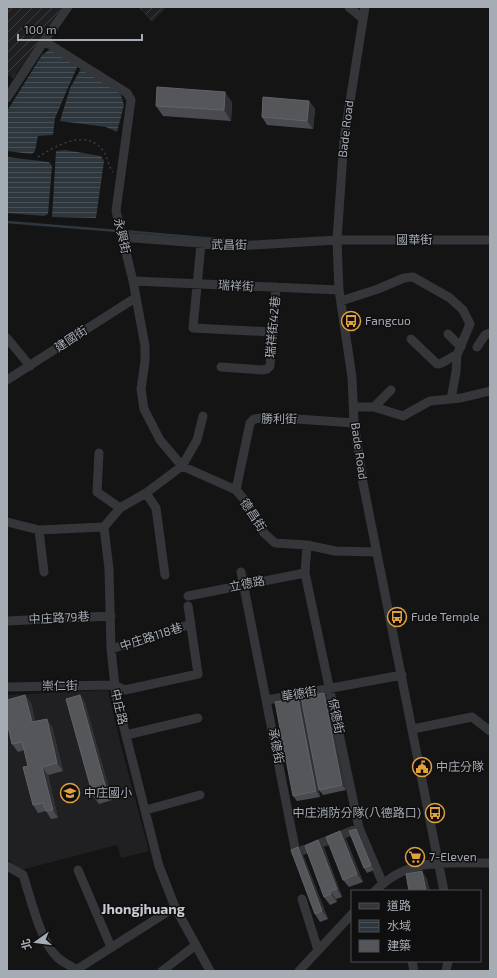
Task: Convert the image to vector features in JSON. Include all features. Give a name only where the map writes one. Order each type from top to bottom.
[{"type":"street","points":[[7,98],[68,7]]},
{"type":"street","points":[[349,7],[362,18]]},
{"type":"street","name":"Bade Road","points":[[365,7],[362,18],[344,140],[337,240],[340,290],[352,377],[354,422],[377,552],[444,890]]},
{"type":"street","name":"永興街","points":[[44,41],[127,93],[131,100],[116,211],[133,281],[145,346],[145,361],[141,389],[144,409],[160,440],[182,466]]},
{"type":"street","name":"武昌街","points":[[121,233],[200,244],[236,246],[337,240]]},
{"type":"street","name":"國華街","points":[[337,240],[490,240]]},
{"type":"street","points":[[200,244],[193,328],[272,332]]},
{"type":"street","points":[[341,301],[413,276],[450,298],[463,310],[470,324],[459,351],[451,399]]},
{"type":"street","name":"瑞祥街","points":[[133,281],[340,290]]},
{"type":"street","name":"瑞祥街42巷","points":[[222,367],[267,369],[270,366],[276,287]]},
{"type":"street","name":"建國街","points":[[7,380],[135,298]]},
{"type":"street","points":[[477,347],[485,335],[490,332]]},
{"type":"street","points":[[448,334],[459,351]]},
{"type":"street","points":[[7,338],[30,366]]},
{"type":"street","points":[[411,339],[437,364],[442,363],[459,351]]},
{"type":"street","points":[[374,407],[391,390]]},
{"type":"street","points":[[354,407],[374,407],[403,416],[430,401],[451,399],[490,391]]},
{"type":"street","points":[[7,522],[39,530],[104,527],[120,508],[146,493],[182,466],[197,440],[203,416]]},
{"type":"street","name":"勝利街","points":[[236,490],[250,423],[254,419],[268,417],[354,422]]},
{"type":"street","points":[[99,453],[97,492],[120,508]]},
{"type":"street","name":"德昌街","points":[[182,466],[236,490],[248,504],[264,533],[275,542],[307,545],[335,551],[377,552]]},
{"type":"street","points":[[146,493],[156,508],[165,575]]},
{"type":"street","name":"中庄路","points":[[104,527],[109,569],[111,650],[114,685],[159,866],[175,907],[210,971]]},
{"type":"street","points":[[39,530],[44,572]]},
{"type":"street","name":"保德街","points":[[307,545],[305,572],[359,828],[382,884]]},
{"type":"street","name":"承德街","points":[[241,572],[296,853],[359,828]]},
{"type":"street","name":"立德路","points":[[188,596],[305,572]]},
{"type":"street","points":[[188,606],[191,624]]},
{"type":"street","name":"中庄路79巷","points":[[7,621],[111,616]]},
{"type":"street","name":"中庄路118巷","points":[[111,650],[191,624]]},
{"type":"street","name":"崇仁街","points":[[7,685],[114,685],[125,690],[198,674],[191,624]]},
{"type":"street","name":"華德街","points":[[267,700],[402,675]]},
{"type":"street","points":[[413,729],[472,717],[490,731]]},
{"type":"street","points":[[126,735],[198,718]]},
{"type":"street","points":[[146,810],[200,795]]},
{"type":"street","points":[[376,890],[382,884],[406,869],[439,863],[490,863]]},
{"type":"street","points":[[7,866],[24,875],[45,941],[57,957],[76,970],[175,907]]},
{"type":"street","points":[[78,870],[111,947]]},
{"type":"street","points":[[302,899],[318,950]]},
{"type":"street","points":[[299,971],[351,915]]},
{"type":"street","points":[[162,971],[196,945]]},
{"type":"path","points":[[38,157],[55,146],[72,140],[90,141],[104,151],[111,170],[120,181]]},
{"type":"shaded area","points":[[7,7],[62,7],[13,78],[7,74]]},
{"type":"shaded area","points":[[138,7],[167,7],[152,22]]},
{"type":"shaded area","name":"中庄國小","points":[[108,690],[120,742],[149,851],[121,858],[117,845],[21,870],[7,859],[7,695]]},
{"type":"water","points":[[49,50],[56,51],[78,65],[55,118],[53,135],[38,136],[35,151],[32,154],[7,151],[7,111],[42,55]]},
{"type":"water","points":[[82,67],[120,92],[124,105],[117,132],[106,127],[60,121],[70,88]]},
{"type":"water","points":[[65,150],[101,156],[104,161],[96,218],[52,217],[56,151]]},
{"type":"water","points":[[7,157],[49,162],[52,166],[48,214],[44,216],[7,213]]},
{"type":"building","points":[[157,87],[225,92],[224,110],[156,106]]},
{"type":"building","points":[[263,97],[309,101],[307,121],[262,117]]},
{"type":"building","points":[[324,693],[342,785],[319,790],[301,697]]},
{"type":"building","points":[[25,695],[32,722],[47,719],[57,763],[42,767],[53,810],[46,811],[43,803],[33,805],[23,767],[28,766],[22,742],[12,744],[7,722],[7,700]]},
{"type":"building","points":[[80,695],[107,792],[93,796],[66,699]]},
{"type":"building","points":[[298,698],[316,791],[293,796],[275,702]]},
{"type":"building","points":[[356,829],[371,865],[364,868],[349,831]]},
{"type":"building","points":[[340,831],[357,874],[343,880],[326,837]]},
{"type":"building","points":[[318,840],[337,889],[330,891],[331,894],[324,897],[305,846]]},
{"type":"building","points":[[298,847],[322,911],[315,914],[291,850]]},
{"type":"building","points":[[422,871],[426,890],[409,890],[406,874]]},
{"type":"waterway","points":[[7,222],[118,231]]},
{"type":"waterway","points":[[123,231],[238,241]]},
{"type":"place","name":"Fangcuo","points":[[351,321]]},
{"type":"place","name":"Fude Temple","points":[[397,617]]},
{"type":"place","name":"中庄分隊","points":[[422,767]]},
{"type":"place","name":"中庄國小","points":[[70,793]]},
{"type":"place","name":"中庄消防分隊(八德路口)","points":[[435,813]]},
{"type":"place","name":"7-Eleven","points":[[415,857]]},
{"type":"district","name":"Jhongjhuang","points":[[143,909]]}]
